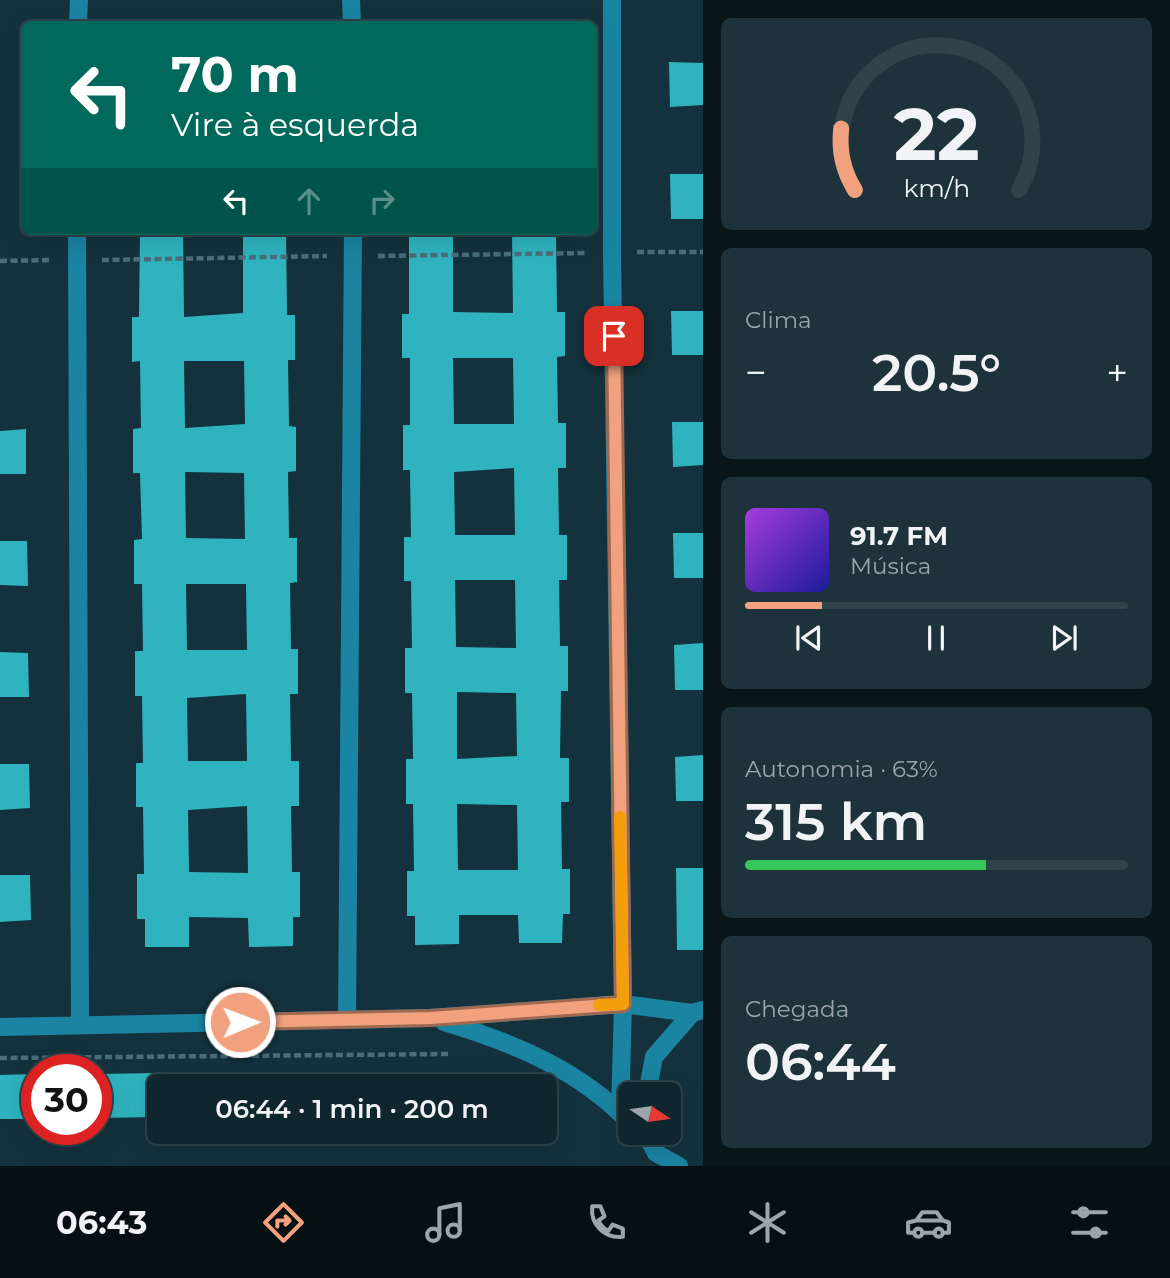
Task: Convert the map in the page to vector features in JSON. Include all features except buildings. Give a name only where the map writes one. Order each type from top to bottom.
[{"type":"street","points":[[78,21],[79,0]]},
{"type":"street","points":[[351,0],[352,21]]},
{"type":"street","points":[[612,0],[612,253],[624,1082]]},
{"type":"street","points":[[77,235],[80,1025]]},
{"type":"street","points":[[347,1020],[353,235]]},
{"type":"street","points":[[0,1027],[430,1018],[623,1004],[697,1011]]},
{"type":"street","points":[[649,1082],[654,1057],[697,1011]]},
{"type":"street","points":[[430,1018],[491,1036],[546,1060],[592,1089],[618,1112]]},
{"type":"street","points":[[649,1145],[656,1153],[679,1166]]},
{"type":"street","points":[[652,1145],[656,1153]]},
{"type":"path","points":[[0,1058],[462,1054]]},
{"type":"slow traffic","points":[[599,1005],[623,1004],[620,817]]},
{"type":"route","points":[[240,1022],[430,1018],[623,1004],[614,336]]}]
